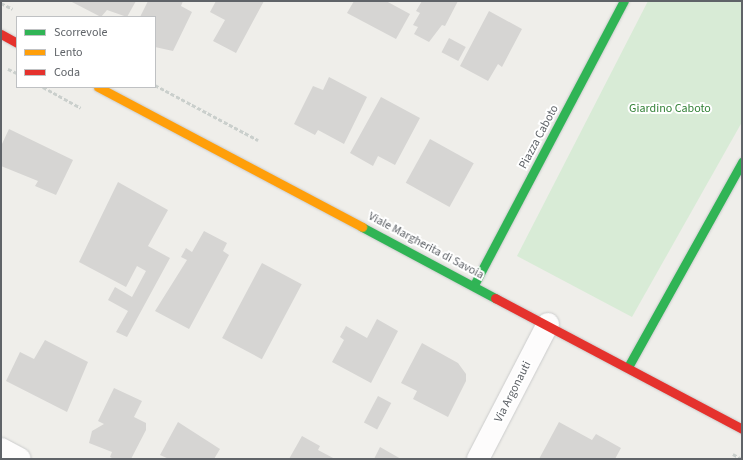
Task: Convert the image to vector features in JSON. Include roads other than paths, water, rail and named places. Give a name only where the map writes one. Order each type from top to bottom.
[{"type":"street","name":"Piazza Caboto","points":[[474,285],[624,1]]},
{"type":"street","points":[[1,34],[16,42]]},
{"type":"street","name":"Viale Margherita di Savoia","points":[[100,88],[548,324],[742,429]]},
{"type":"street","points":[[628,367],[742,162]]},
{"type":"street","name":"Via Argonauti","points":[[478,459],[548,324]]},
{"type":"street","points":[[1,449],[20,459]]},
{"type":"park label","name":"Giardino Caboto","points":[[670,109]]}]
